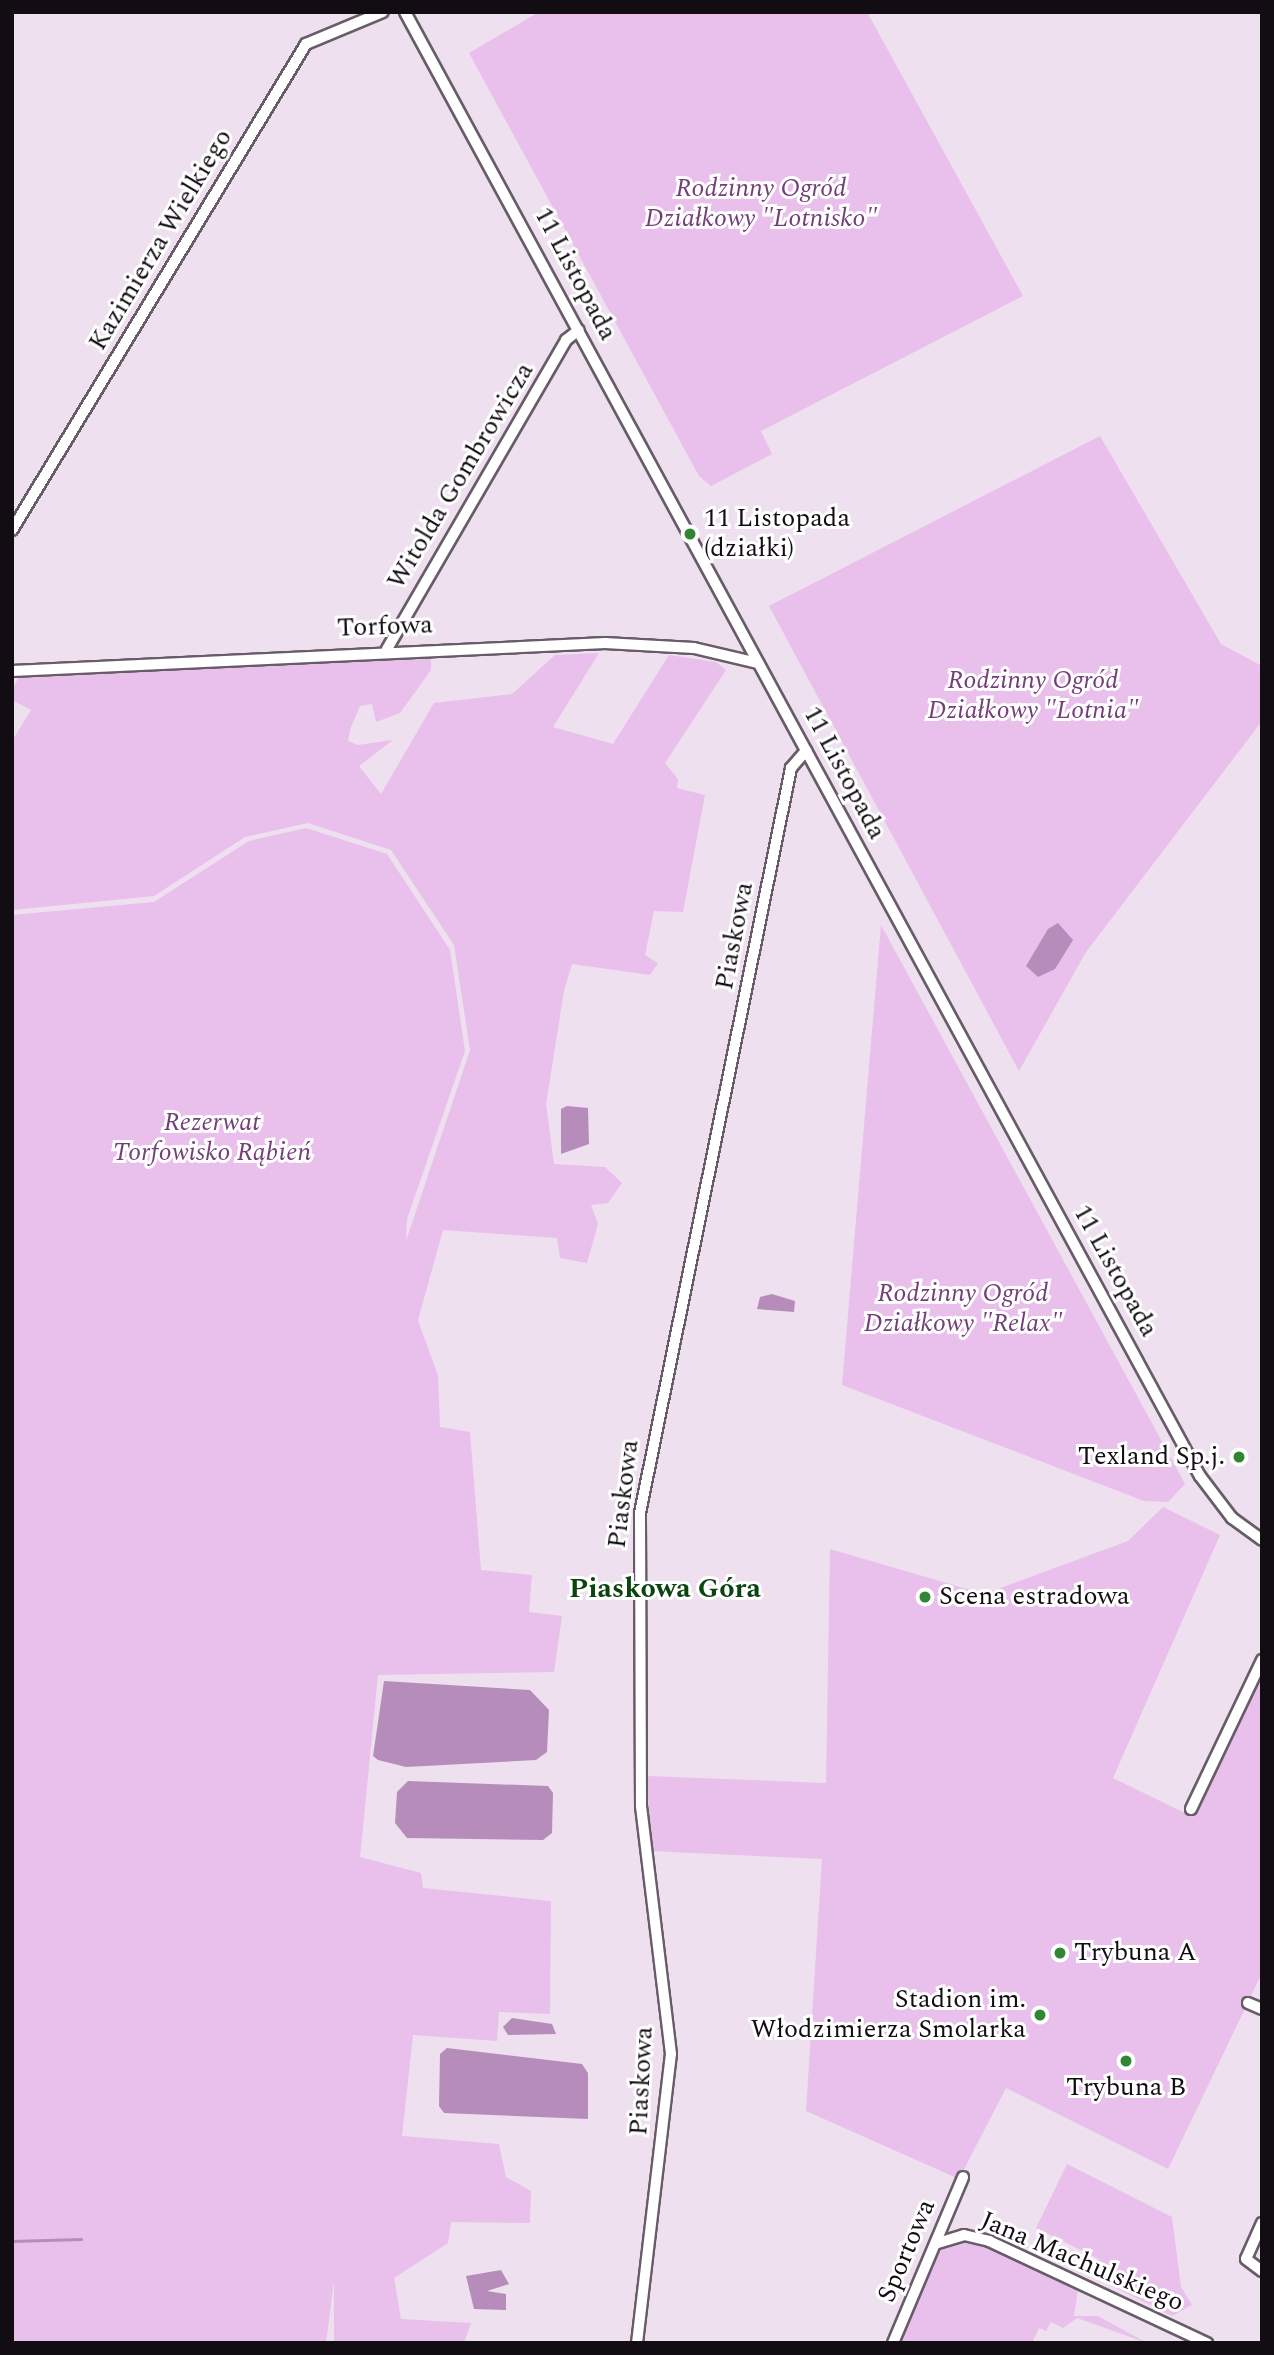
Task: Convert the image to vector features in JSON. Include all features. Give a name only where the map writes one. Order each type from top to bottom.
[{"type":"street","name":"Kazimierza Wielkiego","points":[[12,530],[306,44],[383,12]]},
{"type":"street","name":"11 Listopada","points":[[405,12],[1200,1476],[1232,1518],[1259,1538]]},
{"type":"street","name":"Witolda Gombrowicza","points":[[387,649],[566,340],[579,330]]},
{"type":"street","name":"Torfowa","points":[[12,671],[387,649],[646,645],[758,663]]},
{"type":"street","name":"Piaskowa","points":[[636,2343],[671,2054],[641,1806],[640,1513],[791,768],[806,751]]},
{"type":"street","points":[[1259,1538],[1262,1525]]},
{"type":"street","points":[[1191,1809],[1262,1660]]},
{"type":"street","points":[[1248,2003],[1262,2009]]},
{"type":"street","name":"Sportowa","points":[[893,2343],[938,2242],[963,2177]]},
{"type":"street","points":[[1262,2222],[1246,2259],[1262,2270]]},
{"type":"street","name":"Jana Machulskiego","points":[[938,2242],[964,2235],[989,2241],[1207,2343]]},
{"type":"green space","name":"Rodzinny Ogród Działkowy \"Lotnisko\"","points":[[539,12],[867,12],[1023,296],[761,431],[772,454],[711,486],[699,476],[469,53]]},
{"type":"green space","name":"Rodzinny Ogród Działkowy \"Lotnia\"","points":[[1100,436],[1221,644],[1262,666],[1262,721],[1086,952],[1019,1071],[769,606]]},
{"type":"green space","name":"Rezerwat Torfowisko Rąbień","points":[[599,653],[553,727],[613,744],[669,655],[716,662],[726,670],[665,763],[678,779],[677,788],[705,795],[683,912],[654,911],[645,955],[658,963],[650,975],[572,964],[564,991],[546,1104],[554,1164],[605,1167],[622,1183],[608,1203],[591,1205],[598,1224],[587,1263],[560,1258],[557,1238],[443,1230],[418,1320],[438,1376],[440,1427],[470,1432],[481,1570],[532,1575],[529,1612],[562,1616],[554,1672],[378,1675],[360,1857],[421,1873],[423,1888],[551,1901],[550,2014],[499,2012],[497,2041],[413,2035],[402,2136],[499,2144],[506,2177],[531,2191],[530,2223],[451,2222],[448,2243],[394,2278],[401,2319],[471,2323],[464,2343],[334,2343],[334,2281],[326,2343],[12,2343],[12,915],[154,902],[249,841],[306,828],[387,854],[450,950],[465,1051],[407,1219],[406,1241],[470,1050],[454,945],[391,850],[308,823],[245,837],[154,896],[12,910],[12,741],[31,710],[12,700],[12,690],[20,675],[431,655],[431,670],[400,713],[376,722],[372,704],[360,706],[351,727],[348,741],[358,745],[393,740],[359,766],[381,794],[434,703],[512,694],[555,655]]},
{"type":"green space","name":"Rodzinny Ogród Działkowy \"Relax\"","points":[[881,925],[1185,1484],[1168,1502],[1144,1501],[842,1385]]},
{"type":"green space","points":[[1163,1507],[1220,1535],[1113,1778],[1193,1817],[1262,1672],[1262,1973],[1168,2169],[1006,2088],[959,2179],[806,2111],[822,1859],[651,1851],[647,1776],[826,1783],[830,1549],[984,1594],[1128,1541]]},
{"type":"green space","points":[[1067,2164],[1172,2217],[1181,2287],[1192,2305],[1172,2316],[1072,2266],[1099,2259],[1036,2228]]},
{"type":"green space","points":[[964,2235],[1079,2283],[1074,2316],[1098,2316],[1147,2343],[1077,2318],[1063,2328],[1051,2322],[1046,2331],[1039,2328],[1032,2343],[898,2343],[938,2243]]},
{"type":"shaded area","points":[[1058,923],[1073,940],[1055,969],[1038,977],[1026,966],[1048,929]]},
{"type":"shaded area","points":[[567,1106],[588,1108],[589,1144],[561,1154],[561,1109]]},
{"type":"shaded area","points":[[772,1294],[795,1301],[794,1312],[757,1309],[760,1297]]},
{"type":"shaded area","points":[[384,1681],[530,1690],[549,1710],[547,1752],[536,1760],[406,1767],[378,1760],[373,1756]]},
{"type":"shaded area","points":[[408,1781],[548,1786],[553,1793],[552,1833],[543,1840],[407,1838],[395,1823],[397,1792]]},
{"type":"shaded area","points":[[512,2018],[552,2024],[556,2034],[508,2035],[503,2027]]},
{"type":"shaded area","points":[[447,2048],[582,2064],[588,2073],[588,2119],[444,2113],[439,2106],[440,2054]]},
{"type":"shaded area","points":[[501,2270],[509,2284],[487,2291],[506,2294],[506,2310],[474,2309],[466,2276]]},
{"type":"waterway","points":[[12,2241],[81,2239]]},
{"type":"place","name":"11 Listopada (działki)","points":[[690,534]]},
{"type":"place","name":"Texland Sp.j.","points":[[1239,1457]]},
{"type":"place","name":"Scena estradowa","points":[[925,1597]]},
{"type":"place","name":"Trybuna A","points":[[1060,1953]]},
{"type":"place","name":"Stadion im. Włodzimierza Smolarka","points":[[1040,2015]]},
{"type":"place","name":"Trybuna B","points":[[1126,2061]]},
{"type":"district","name":"Piaskowa Góra","points":[[665,1589]]}]
